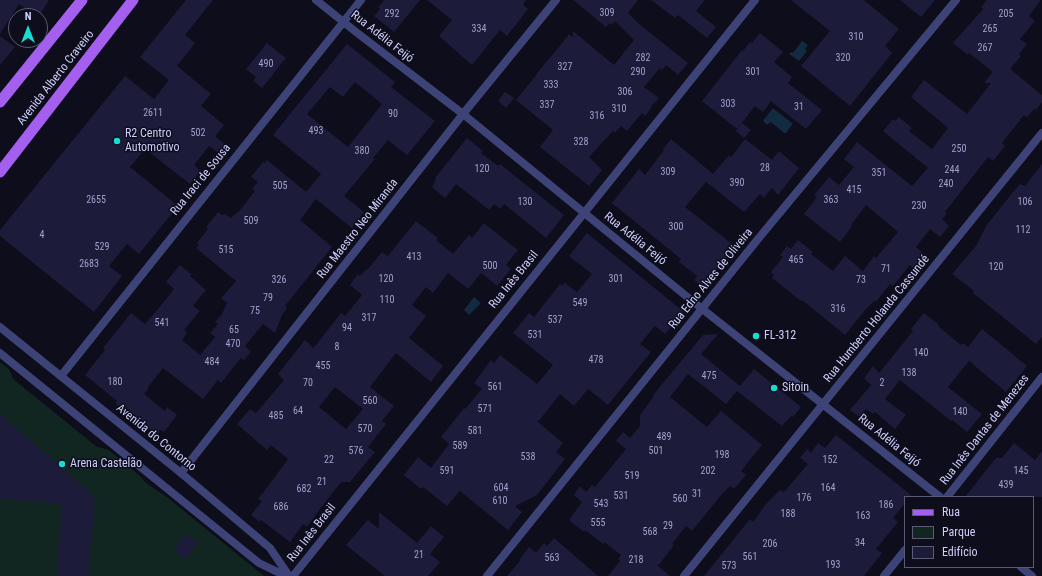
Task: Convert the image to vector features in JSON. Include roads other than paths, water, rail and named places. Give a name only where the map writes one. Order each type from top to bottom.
[{"type":"main road","points":[[0,102],[82,0]]},
{"type":"main road","name":"Avenida Alberto Craveiro","points":[[0,172],[133,0]]},
{"type":"street","name":"Rua Adélia Feijó","points":[[316,0],[463,114],[702,309],[939,496]]},
{"type":"street","name":"Rua Iraci de Sousa","points":[[61,376],[361,0]]},
{"type":"street","name":"Rua Maestro Neo Miranda","points":[[181,473],[463,114],[556,0]]},
{"type":"street","name":"Rua Inês Brasil","points":[[293,576],[755,0]]},
{"type":"street","name":"Rua Edno Alves de Oliveira","points":[[487,576],[702,309],[956,0]]},
{"type":"street","name":"Rua Humberto Holanda Cassundé","points":[[684,576],[1042,133]]},
{"type":"street","name":"Avenida do Contorno","points":[[0,327],[181,473],[270,548],[289,576]]},
{"type":"street","points":[[0,353],[259,563],[286,576]]},
{"type":"street","name":"Rua Inês Dantas de Menezes","points":[[948,496],[1042,377]]},
{"type":"street","points":[[884,576],[904,551]]},
{"type":"street","points":[[1023,568],[1032,576]]},
{"type":"water","points":[[802,41],[808,45],[805,49],[807,51],[799,61],[789,54],[791,52],[793,53]]},
{"type":"water","points":[[772,109],[792,123],[786,133],[771,122],[767,125],[763,121]]},
{"type":"water","points":[[474,297],[481,303],[469,315],[464,310]]},
{"type":"place","name":"R2 Centro Automotivo","points":[[117,141]]},
{"type":"place","name":"FL-312","points":[[756,336]]},
{"type":"place","name":"Sitoin","points":[[774,388]]},
{"type":"place","name":"Arena Castelão","points":[[62,464]]}]
